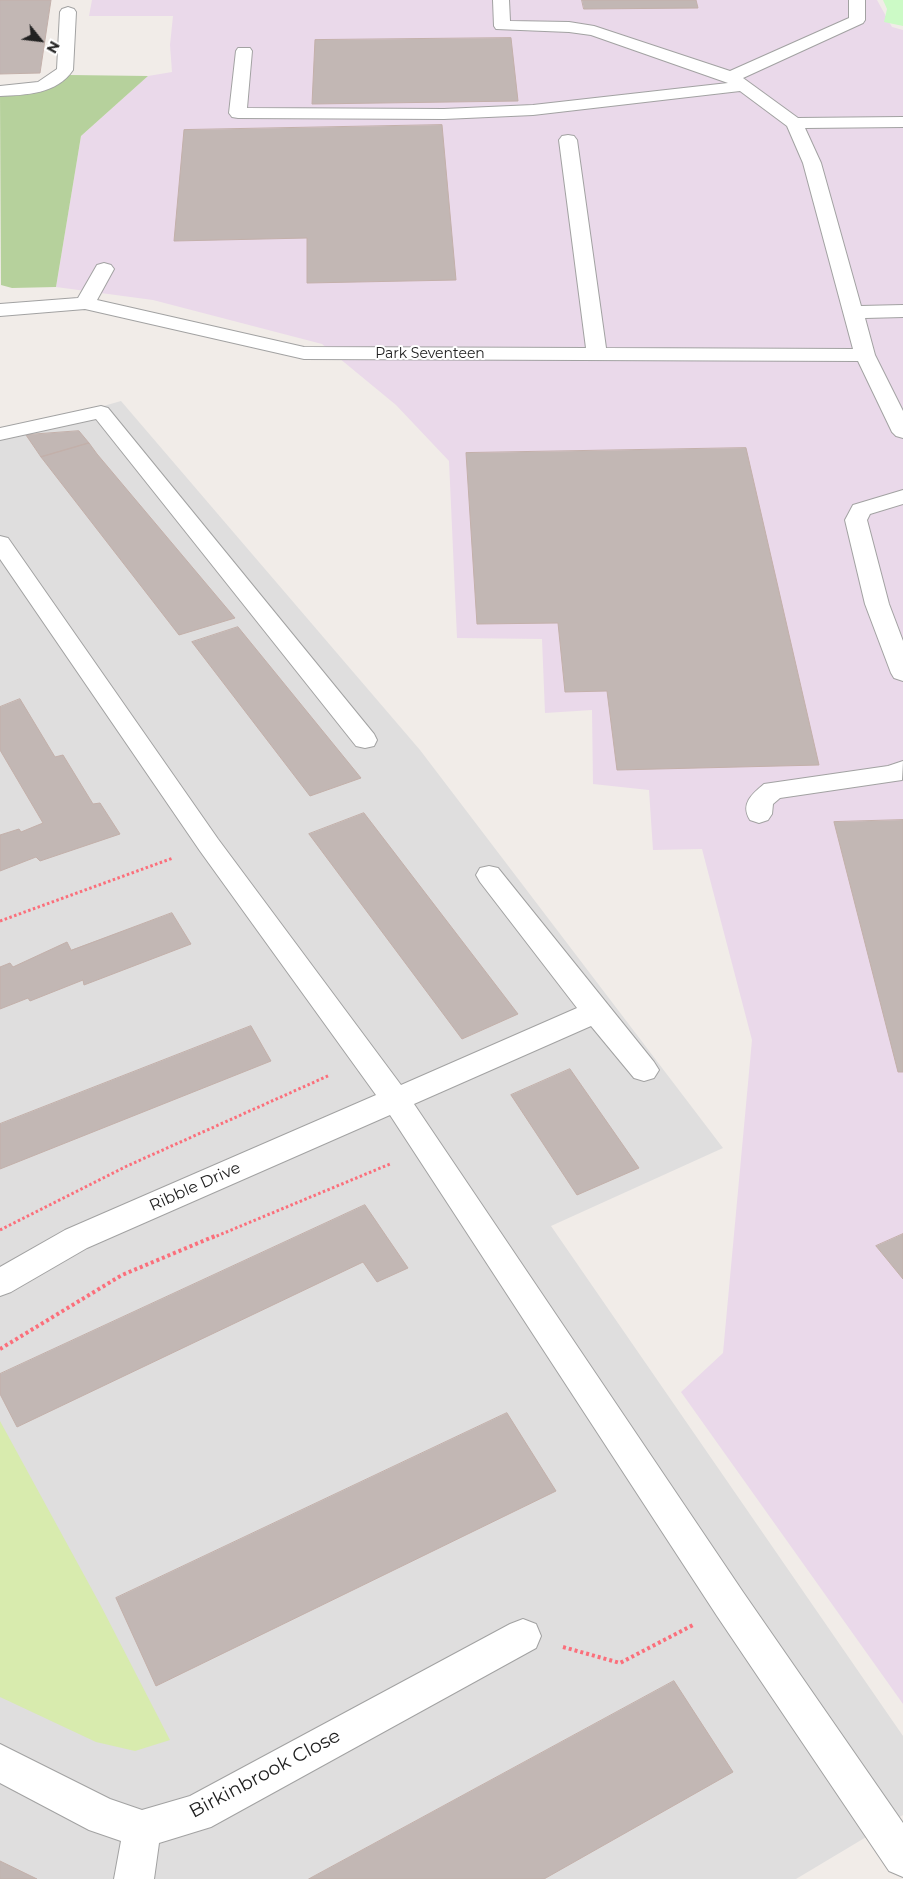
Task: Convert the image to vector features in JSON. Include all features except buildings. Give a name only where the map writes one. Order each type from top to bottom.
[{"type":"street","points":[[501,0],[502,26],[569,27],[594,31],[737,82],[794,123],[812,163],[865,355],[903,432]]},
{"type":"street","points":[[244,51],[238,113],[444,114],[533,110],[737,82],[857,20],[857,0]]},
{"type":"street","points":[[0,92],[30,89],[49,84],[60,78],[65,70],[68,12]]},
{"type":"street","points":[[794,123],[903,122]]},
{"type":"street","points":[[568,140],[598,355]]},
{"type":"street","points":[[85,304],[104,269]]},
{"type":"street","name":"Park Seventeen","points":[[0,310],[85,304],[304,353],[865,355]]},
{"type":"street","points":[[853,312],[903,311]]},
{"type":"street","points":[[0,434],[101,412],[365,740]]},
{"type":"street","points":[[903,497],[861,510],[856,520],[877,604],[903,673]]},
{"type":"street","points":[[0,543],[209,845],[366,1059],[428,1148],[730,1604],[903,1857]]},
{"type":"street","points":[[759,814],[760,800],[773,790],[893,774],[903,769]]},
{"type":"street","points":[[488,875],[644,1070]]},
{"type":"street","name":"Ribble Drive","points":[[0,1283],[76,1239],[596,1012]]},
{"type":"street","name":"Birkinbrook Close","points":[[142,1829],[197,1813],[523,1636]]},
{"type":"street","points":[[0,1764],[103,1816],[142,1829],[134,1879]]},
{"type":"path","points":[[0,921],[209,845]]},
{"type":"path","points":[[0,1230],[127,1166],[366,1059]]},
{"type":"path","points":[[0,1349],[122,1275],[428,1148]]},
{"type":"path","points":[[523,1636],[620,1663],[660,1644]]},
{"type":"shaded area","points":[[92,0],[877,0],[892,27],[903,30],[903,1704],[681,1392],[723,1353],[752,1040],[702,849],[653,850],[649,790],[593,784],[592,710],[545,713],[542,639],[457,638],[449,461],[396,405],[322,344],[153,300],[56,287],[81,136],[148,76],[172,72],[170,45],[173,16],[89,16]]},
{"type":"shaded area","points":[[121,401],[420,750],[723,1148],[551,1226],[903,1736],[903,1815],[796,1879],[0,1879],[0,439],[6,434]]},
{"type":"green space","points":[[883,0],[903,0],[903,26],[884,22],[887,9]]},
{"type":"green space","points":[[70,75],[148,76],[81,136],[56,287],[12,288],[1,285],[0,95],[56,84]]},
{"type":"green space","points":[[0,1421],[101,1606],[170,1740],[135,1751],[96,1742],[0,1697]]}]
